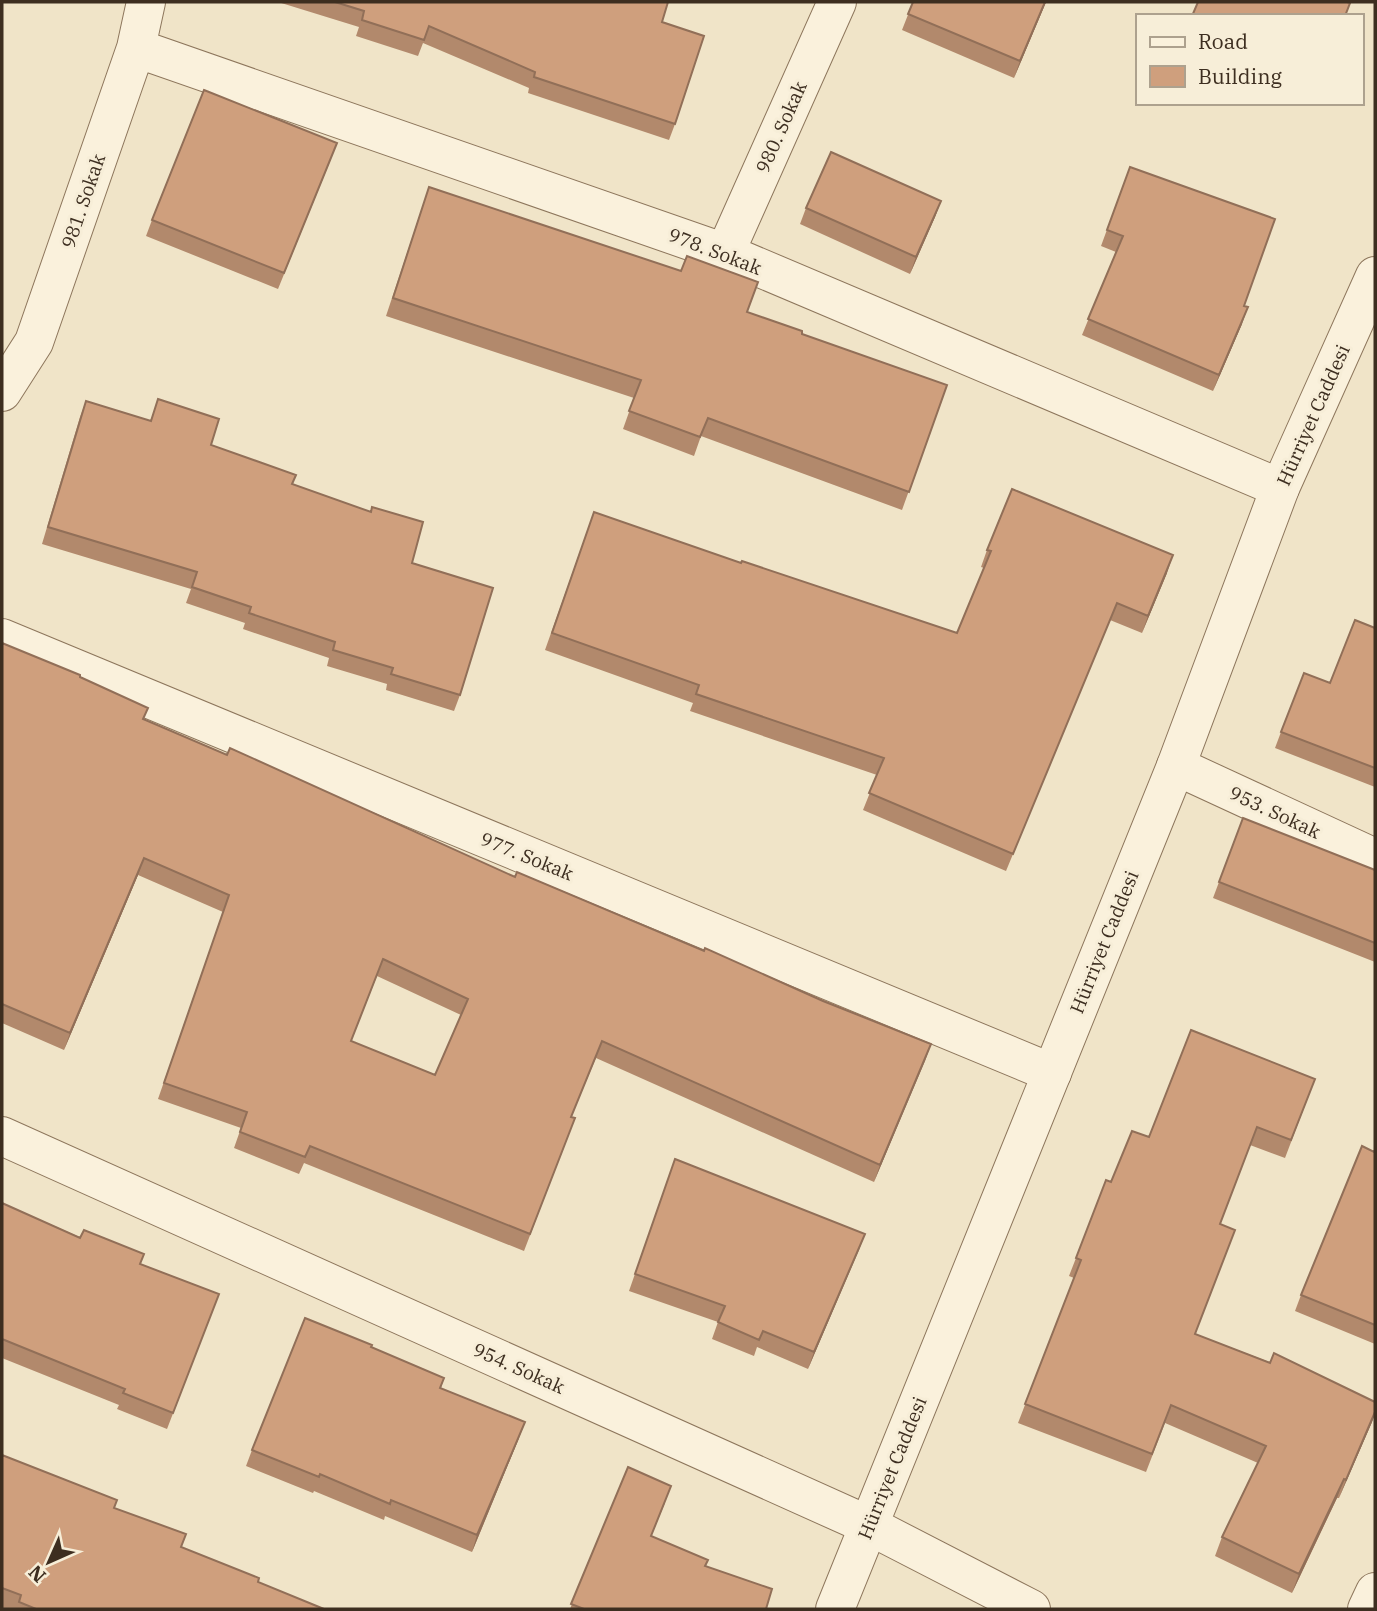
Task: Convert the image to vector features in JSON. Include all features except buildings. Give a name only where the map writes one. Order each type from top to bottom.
[{"type":"street","name":"981. Sokak","points":[[2,392],[34,342],[136,48],[146,2]]},
{"type":"street","name":"980. Sokak","points":[[725,253],[837,2]]},
{"type":"street","name":"978. Sokak","points":[[136,48],[725,253],[1280,488]]},
{"type":"street","name":"Hürriyet Caddesi","points":[[835,1609],[1176,766],[1280,488],[1375,276]]},
{"type":"street","name":"977. Sokak","points":[[2,638],[1052,1073]]},
{"type":"street","name":"953. Sokak","points":[[1176,766],[1375,858]]},
{"type":"street","name":"954. Sokak","points":[[2,1136],[869,1525],[1031,1609]]},
{"type":"street","points":[[1367,1609],[1375,1592]]}]
